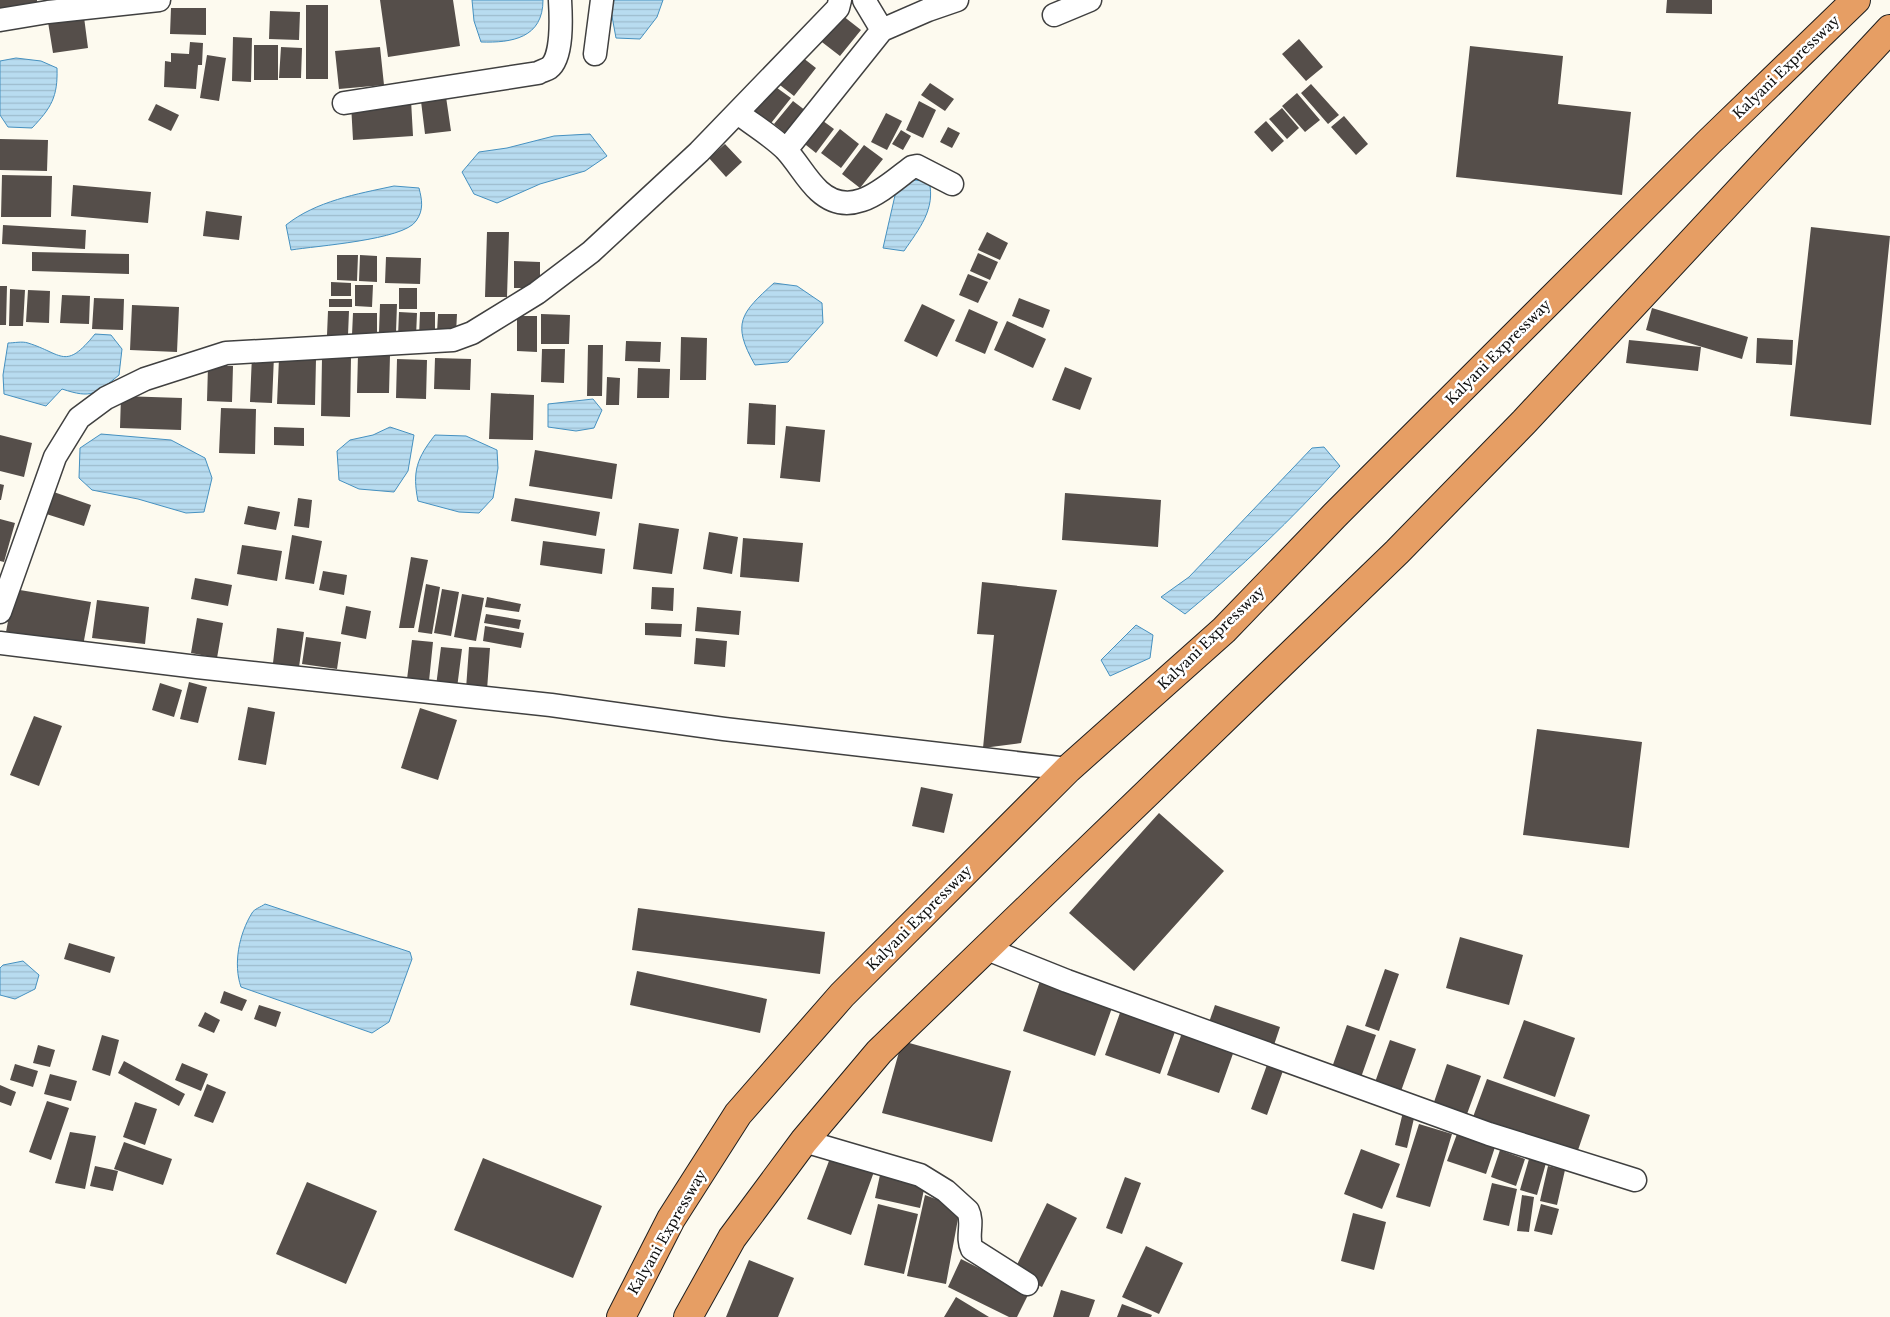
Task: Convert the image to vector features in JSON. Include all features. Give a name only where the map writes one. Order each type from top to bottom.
[{"type":"highway","name":"Kalyani Expressway","points":[[621,1317],[671,1219],[738,1114],[842,995],[1068,770],[1224,630],[1363,486],[1709,142],[1856,0]]},
{"type":"highway","points":[[688,1317],[732,1238],[804,1140],[880,1052],[1397,552],[1524,422],[1890,29]]},
{"type":"street","points":[[0,20],[47,6],[159,0]]},
{"type":"street","points":[[344,103],[538,73],[549,68],[557,57],[561,18],[560,0]]},
{"type":"street","points":[[594,54],[602,0]]},
{"type":"street","points":[[0,612],[54,457],[79,418],[106,398],[145,378],[226,353],[453,340],[463,337],[538,294],[591,252],[699,152],[738,113],[838,8],[840,0]]},
{"type":"street","points":[[864,0],[882,30]]},
{"type":"street","points":[[786,150],[882,30],[957,0]]},
{"type":"street","points":[[1054,15],[1090,0]]},
{"type":"street","points":[[738,113],[786,150],[819,191],[830,200],[852,204],[869,199],[912,167],[924,168],[952,184]]},
{"type":"street","points":[[0,643],[197,667],[551,704],[734,731],[1068,770]]},
{"type":"street","points":[[987,948],[1067,981],[1489,1134],[1635,1180]]},
{"type":"street","points":[[804,1140],[849,1152],[932,1181],[968,1211],[971,1217],[969,1240],[972,1249],[1027,1284]]},
{"type":"water","points":[[472,0],[543,0],[542,13],[538,23],[524,36],[504,41],[481,42],[474,21]]},
{"type":"water","points":[[614,0],[663,0],[657,17],[640,39],[616,38],[611,11]]},
{"type":"water","points":[[16,58],[41,61],[57,68],[55,94],[49,108],[32,128],[8,127],[0,115],[0,61]]},
{"type":"water","points":[[590,134],[607,156],[585,171],[540,184],[497,203],[474,194],[462,172],[479,152],[507,148],[554,136]]},
{"type":"water","points":[[912,180],[929,181],[930,201],[925,218],[904,251],[883,248],[896,191]]},
{"type":"water","points":[[394,186],[419,188],[420,213],[416,221],[408,228],[395,233],[358,241],[291,250],[286,225],[298,217],[324,204]]},
{"type":"water","points":[[774,283],[797,286],[822,303],[823,323],[788,362],[755,365],[743,339],[743,320],[747,311]]},
{"type":"water","points":[[95,334],[111,335],[122,349],[119,375],[105,387],[87,394],[62,389],[46,406],[4,394],[3,375],[8,343],[26,342],[57,355],[70,356],[77,353]]},
{"type":"water","points":[[593,399],[602,410],[594,428],[576,431],[548,427],[548,404]]},
{"type":"water","points":[[390,427],[414,435],[408,471],[394,492],[359,489],[339,480],[337,451],[350,440],[373,435]]},
{"type":"water","points":[[101,434],[171,440],[205,458],[212,478],[204,512],[186,513],[138,499],[92,490],[79,478],[80,448]]},
{"type":"water","points":[[435,435],[466,436],[497,450],[498,468],[493,498],[479,513],[459,512],[418,501],[416,473],[418,465],[420,458]]},
{"type":"water","points":[[1324,447],[1340,466],[1246,561],[1185,614],[1161,597],[1189,577],[1312,448]]},
{"type":"water","points":[[1136,625],[1153,635],[1150,658],[1110,676],[1101,660]]},
{"type":"water","points":[[265,904],[410,952],[412,959],[389,1022],[372,1033],[241,987],[238,959],[241,940],[247,921],[252,913]]},
{"type":"water","points":[[23,961],[39,975],[35,989],[15,999],[0,995],[0,968],[3,965]]},
{"type":"building","points":[[0,0],[37,0],[38,13],[0,16]]},
{"type":"building","points":[[380,0],[453,0],[460,46],[388,57]]},
{"type":"building","points":[[1667,0],[1712,0],[1712,14],[1666,13]]},
{"type":"building","points":[[306,5],[328,5],[328,79],[306,79]]},
{"type":"building","points":[[171,8],[206,8],[206,35],[170,34]]},
{"type":"building","points":[[270,11],[300,12],[299,40],[269,39]]},
{"type":"building","points":[[838,12],[861,30],[840,56],[818,39]]},
{"type":"building","points":[[84,17],[88,48],[53,53],[48,22]]},
{"type":"building","points":[[233,37],[252,38],[251,82],[232,81]]},
{"type":"building","points":[[1299,39],[1323,67],[1306,81],[1282,54]]},
{"type":"building","points":[[190,42],[203,43],[202,65],[198,65],[196,89],[164,87],[165,61],[171,62],[171,53],[189,54]]},
{"type":"building","points":[[254,45],[278,45],[278,80],[254,80]]},
{"type":"building","points":[[1470,46],[1563,56],[1558,104],[1631,112],[1622,195],[1456,177]]},
{"type":"building","points":[[281,47],[302,48],[301,78],[279,78]]},
{"type":"building","points":[[380,47],[384,85],[339,89],[335,51]]},
{"type":"building","points":[[798,54],[816,68],[794,96],[776,82]]},
{"type":"building","points":[[207,55],[226,58],[219,101],[200,98]]},
{"type":"building","points":[[930,83],[954,99],[945,111],[921,95]]},
{"type":"building","points":[[1311,84],[1339,115],[1328,124],[1301,93]]},
{"type":"building","points":[[773,85],[791,98],[768,127],[750,114]]},
{"type":"building","points":[[445,90],[451,131],[425,134],[420,93]]},
{"type":"building","points":[[1297,93],[1320,120],[1305,132],[1282,106]]},
{"type":"building","points":[[411,100],[413,136],[353,140],[351,104]]},
{"type":"building","points":[[793,101],[810,114],[791,138],[774,124]]},
{"type":"building","points":[[919,101],[936,110],[923,138],[906,130]]},
{"type":"building","points":[[156,104],[179,115],[171,131],[148,120]]},
{"type":"building","points":[[1282,108],[1299,128],[1287,139],[1269,119]]},
{"type":"building","points":[[886,113],[902,121],[887,150],[871,142]]},
{"type":"building","points":[[1344,116],[1368,144],[1356,155],[1331,127]]},
{"type":"building","points":[[819,118],[834,129],[816,153],[801,141]]},
{"type":"building","points":[[1266,121],[1284,141],[1272,152],[1254,132]]},
{"type":"building","points":[[948,127],[960,133],[952,148],[940,142]]},
{"type":"building","points":[[840,129],[859,144],[841,168],[821,153]]},
{"type":"building","points":[[901,130],[911,136],[903,150],[892,144]]},
{"type":"building","points":[[0,139],[48,140],[47,171],[0,170]]},
{"type":"building","points":[[725,144],[742,162],[726,177],[709,158]]},
{"type":"building","points":[[864,145],[883,159],[860,188],[842,174]]},
{"type":"building","points":[[2,175],[52,176],[51,217],[1,217]]},
{"type":"building","points":[[73,185],[151,192],[148,223],[71,216]]},
{"type":"building","points":[[206,211],[242,216],[239,240],[203,236]]},
{"type":"building","points":[[3,225],[86,230],[85,249],[2,244]]},
{"type":"building","points":[[1811,227],[1890,236],[1871,425],[1790,416]]},
{"type":"building","points":[[487,232],[509,232],[507,297],[485,297]]},
{"type":"building","points":[[987,232],[1008,243],[1000,260],[978,250]]},
{"type":"building","points":[[32,252],[129,254],[129,274],[32,271]]},
{"type":"building","points":[[978,253],[998,262],[990,280],[970,271]]},
{"type":"building","points":[[337,255],[358,255],[357,281],[337,280]]},
{"type":"building","points":[[360,255],[377,256],[377,282],[359,281]]},
{"type":"building","points":[[386,257],[421,258],[420,284],[385,283]]},
{"type":"building","points":[[514,261],[540,262],[540,288],[514,288]]},
{"type":"building","points":[[968,274],[988,282],[978,303],[959,295]]},
{"type":"building","points":[[331,282],[351,283],[351,296],[331,296]]},
{"type":"building","points":[[355,285],[373,285],[372,307],[355,306]]},
{"type":"building","points":[[0,286],[7,286],[6,325],[0,325]]},
{"type":"building","points":[[399,288],[417,288],[417,309],[399,309]]},
{"type":"building","points":[[10,289],[25,290],[23,326],[9,326]]},
{"type":"building","points":[[28,290],[50,291],[49,323],[26,322]]},
{"type":"building","points":[[62,295],[90,296],[89,324],[60,323]]},
{"type":"building","points":[[94,298],[124,299],[123,330],[92,329]]},
{"type":"building","points":[[1019,298],[1050,310],[1043,328],[1012,316]]},
{"type":"building","points":[[329,299],[352,299],[352,307],[329,307]]},
{"type":"building","points":[[380,304],[397,304],[396,332],[379,332]]},
{"type":"building","points":[[922,304],[955,320],[937,357],[904,341]]},
{"type":"building","points":[[132,305],[179,307],[177,352],[130,350]]},
{"type":"building","points":[[1652,308],[1748,337],[1742,359],[1646,330]]},
{"type":"building","points":[[969,309],[998,322],[985,354],[955,341]]},
{"type":"building","points":[[328,311],[349,311],[348,335],[327,335]]},
{"type":"building","points":[[399,312],[417,313],[416,337],[398,337]]},
{"type":"building","points":[[420,312],[435,312],[435,338],[419,337]]},
{"type":"building","points":[[353,313],[377,313],[377,336],[352,335]]},
{"type":"building","points":[[438,314],[457,314],[456,333],[437,333]]},
{"type":"building","points":[[541,314],[570,315],[569,344],[541,344]]},
{"type":"building","points":[[517,316],[537,316],[537,352],[517,351]]},
{"type":"building","points":[[1007,321],[1046,339],[1033,368],[994,350]]},
{"type":"building","points":[[681,337],[707,338],[706,380],[680,380]]},
{"type":"building","points":[[1757,338],[1793,340],[1792,365],[1756,363]]},
{"type":"building","points":[[1629,340],[1701,347],[1698,371],[1626,363]]},
{"type":"building","points":[[626,341],[661,342],[660,362],[625,361]]},
{"type":"building","points":[[588,345],[603,345],[602,396],[587,396]]},
{"type":"building","points":[[542,349],[565,349],[564,383],[541,382]]},
{"type":"building","points":[[358,354],[390,355],[389,393],[357,393]]},
{"type":"building","points":[[252,355],[274,356],[272,403],[250,402]]},
{"type":"building","points":[[279,358],[316,359],[315,405],[277,404]]},
{"type":"building","points":[[322,358],[351,358],[350,417],[321,416]]},
{"type":"building","points":[[435,358],[471,359],[470,390],[434,389]]},
{"type":"building","points":[[397,359],[427,360],[426,399],[396,398]]},
{"type":"building","points":[[208,366],[233,366],[232,402],[207,401]]},
{"type":"building","points":[[1065,367],[1092,378],[1080,410],[1052,400]]},
{"type":"building","points":[[638,368],[670,369],[669,398],[637,398]]},
{"type":"building","points":[[607,377],[620,378],[619,405],[606,405]]},
{"type":"building","points":[[491,393],[534,395],[533,440],[489,439]]},
{"type":"building","points":[[121,396],[182,398],[181,430],[120,428]]},
{"type":"building","points":[[749,403],[776,405],[775,445],[747,444]]},
{"type":"building","points":[[221,408],[256,409],[255,454],[219,453]]},
{"type":"building","points":[[786,426],[825,430],[820,482],[780,478]]},
{"type":"building","points":[[274,427],[304,428],[304,446],[274,445]]},
{"type":"building","points":[[0,435],[32,443],[24,477],[0,471]]},
{"type":"building","points":[[535,450],[617,464],[612,499],[529,486]]},
{"type":"building","points":[[0,484],[4,485],[1,500],[0,500]]},
{"type":"building","points":[[48,490],[91,505],[84,526],[40,512]]},
{"type":"building","points":[[1065,493],[1161,500],[1158,547],[1062,540]]},
{"type":"building","points":[[298,498],[312,500],[309,528],[294,526]]},
{"type":"building","points":[[515,498],[600,512],[596,536],[511,521]]},
{"type":"building","points":[[248,506],[280,512],[276,530],[244,524]]},
{"type":"building","points":[[0,519],[15,523],[4,562],[0,561]]},
{"type":"building","points":[[639,523],[679,529],[672,574],[633,569]]},
{"type":"building","points":[[709,532],[738,537],[732,574],[703,569]]},
{"type":"building","points":[[292,535],[322,541],[314,584],[285,579]]},
{"type":"building","points":[[743,538],[803,543],[799,582],[740,577]]},
{"type":"building","points":[[543,541],[605,549],[602,574],[540,565]]},
{"type":"building","points":[[242,545],[282,551],[277,581],[237,574]]},
{"type":"building","points":[[411,557],[428,560],[414,628],[399,628]]},
{"type":"building","points":[[323,571],[347,575],[344,595],[319,590]]},
{"type":"building","points":[[195,578],[232,585],[228,606],[191,599]]},
{"type":"building","points":[[982,582],[1057,590],[1021,743],[983,748],[994,635],[977,634]]},
{"type":"building","points":[[426,584],[440,587],[432,634],[418,632]]},
{"type":"building","points":[[652,587],[674,588],[673,611],[651,609]]},
{"type":"building","points":[[14,589],[91,602],[83,646],[6,632]]},
{"type":"building","points":[[442,589],[459,592],[451,636],[434,633]]},
{"type":"building","points":[[462,594],[484,598],[476,641],[454,637]]},
{"type":"building","points":[[487,597],[521,604],[519,612],[485,607]]},
{"type":"building","points":[[97,600],[149,607],[145,644],[92,638]]},
{"type":"building","points":[[346,606],[371,611],[366,639],[341,634]]},
{"type":"building","points":[[697,607],[741,611],[739,635],[695,631]]},
{"type":"building","points":[[486,614],[521,620],[519,629],[484,623]]},
{"type":"building","points":[[197,618],[223,623],[217,658],[191,653]]},
{"type":"building","points":[[645,623],[682,624],[681,637],[645,635]]},
{"type":"building","points":[[485,626],[524,633],[521,648],[483,641]]},
{"type":"building","points":[[277,628],[304,632],[299,667],[273,663]]},
{"type":"building","points":[[306,637],[341,642],[337,669],[302,664]]},
{"type":"building","points":[[696,638],[727,641],[725,667],[694,664]]},
{"type":"building","points":[[412,640],[433,642],[429,681],[407,679]]},
{"type":"building","points":[[441,647],[462,649],[457,688],[436,686]]},
{"type":"building","points":[[469,647],[490,648],[487,690],[466,689]]},
{"type":"building","points":[[189,682],[207,687],[198,723],[180,719]]},
{"type":"building","points":[[160,683],[182,690],[174,717],[152,710]]},
{"type":"building","points":[[248,707],[275,712],[266,765],[238,760]]},
{"type":"building","points":[[420,708],[457,720],[438,780],[401,768]]},
{"type":"building","points":[[34,716],[62,726],[39,786],[10,775]]},
{"type":"building","points":[[1537,729],[1642,742],[1629,848],[1523,835]]},
{"type":"building","points":[[921,787],[953,794],[944,833],[912,826]]},
{"type":"building","points":[[1159,813],[1224,871],[1134,971],[1069,913]]},
{"type":"building","points":[[638,908],[825,932],[820,974],[632,950]]},
{"type":"building","points":[[1460,937],[1523,955],[1509,1005],[1446,988]]},
{"type":"building","points":[[69,943],[115,957],[110,973],[64,959]]},
{"type":"building","points":[[1385,969],[1399,974],[1379,1031],[1365,1026]]},
{"type":"building","points":[[637,971],[767,999],[760,1033],[630,1005]]},
{"type":"building","points":[[1040,981],[1113,1005],[1095,1056],[1023,1031]]},
{"type":"building","points":[[224,991],[247,1000],[242,1011],[220,1003]]},
{"type":"building","points":[[259,1005],[281,1012],[276,1027],[254,1019]]},
{"type":"building","points":[[1215,1005],[1280,1027],[1272,1051],[1207,1028]]},
{"type":"building","points":[[1121,1010],[1176,1029],[1160,1074],[1105,1055]]},
{"type":"building","points":[[205,1012],[220,1020],[214,1033],[198,1026]]},
{"type":"building","points":[[1524,1020],[1575,1038],[1555,1097],[1503,1078]]},
{"type":"building","points":[[1347,1025],[1376,1035],[1359,1083],[1330,1073]]},
{"type":"building","points":[[1183,1030],[1235,1048],[1219,1093],[1167,1075]]},
{"type":"building","points":[[102,1035],[119,1040],[110,1076],[92,1070]]},
{"type":"building","points":[[1390,1040],[1416,1049],[1400,1094],[1374,1085]]},
{"type":"building","points":[[902,1041],[1011,1071],[992,1142],[882,1113]]},
{"type":"building","points":[[38,1045],[55,1050],[50,1067],[33,1063]]},
{"type":"building","points":[[124,1061],[185,1094],[179,1106],[118,1073]]},
{"type":"building","points":[[1268,1062],[1284,1068],[1267,1115],[1251,1109]]},
{"type":"building","points":[[182,1063],[208,1074],[201,1091],[175,1080]]},
{"type":"building","points":[[15,1064],[38,1071],[33,1087],[10,1080]]},
{"type":"building","points":[[1447,1064],[1481,1076],[1467,1114],[1434,1102]]},
{"type":"building","points":[[50,1074],[77,1081],[71,1101],[44,1094]]},
{"type":"building","points":[[1487,1079],[1590,1115],[1577,1153],[1473,1117]]},
{"type":"building","points":[[207,1084],[226,1092],[213,1123],[194,1116]]},
{"type":"building","points":[[0,1085],[16,1092],[11,1106],[0,1102]]},
{"type":"building","points":[[47,1101],[69,1108],[51,1160],[29,1152]]},
{"type":"building","points":[[135,1102],[157,1109],[145,1145],[123,1137]]},
{"type":"building","points":[[1403,1112],[1415,1114],[1407,1148],[1395,1145]]},
{"type":"building","points":[[1419,1124],[1452,1134],[1430,1207],[1396,1197]]},
{"type":"building","points":[[70,1132],[96,1136],[85,1189],[55,1183]]},
{"type":"building","points":[[1457,1134],[1495,1147],[1486,1174],[1447,1161]]},
{"type":"building","points":[[124,1142],[172,1159],[163,1185],[114,1169]]},
{"type":"building","points":[[1361,1149],[1400,1164],[1382,1209],[1344,1194]]},
{"type":"building","points":[[1500,1150],[1525,1159],[1516,1186],[1491,1177]]},
{"type":"building","points":[[832,1153],[875,1169],[851,1235],[807,1219]]},
{"type":"building","points":[[483,1158],[602,1206],[573,1278],[454,1230]]},
{"type":"building","points":[[1529,1159],[1546,1163],[1537,1195],[1520,1190]]},
{"type":"building","points":[[95,1166],[118,1171],[113,1191],[90,1186]]},
{"type":"building","points":[[1548,1166],[1565,1170],[1557,1205],[1540,1201]]},
{"type":"building","points":[[880,1175],[925,1185],[920,1208],[875,1198]]},
{"type":"building","points":[[1125,1177],[1141,1183],[1122,1234],[1106,1228]]},
{"type":"building","points":[[307,1182],[377,1211],[346,1284],[276,1254]]},
{"type":"building","points":[[1492,1183],[1517,1189],[1509,1226],[1483,1220]]},
{"type":"building","points":[[925,1195],[960,1208],[946,1284],[907,1276]]},
{"type":"building","points":[[1522,1195],[1534,1197],[1529,1232],[1517,1231]]},
{"type":"building","points":[[1047,1203],[1077,1218],[1042,1287],[1013,1273]]},
{"type":"building","points":[[878,1204],[918,1214],[904,1274],[864,1265]]},
{"type":"building","points":[[1541,1204],[1559,1209],[1552,1235],[1534,1231]]},
{"type":"building","points":[[1353,1213],[1386,1222],[1374,1270],[1341,1261]]},
{"type":"building","points":[[1146,1246],[1183,1263],[1159,1314],[1122,1297]]},
{"type":"building","points":[[961,1259],[1029,1293],[1017,1317],[1009,1317],[948,1287]]},
{"type":"building","points":[[749,1260],[794,1278],[778,1317],[726,1317]]},
{"type":"building","points":[[1061,1290],[1095,1300],[1089,1317],[1053,1317]]},
{"type":"building","points":[[956,1297],[989,1317],[944,1317]]},
{"type":"building","points":[[1122,1304],[1152,1315],[1151,1317],[1117,1317]]}]
